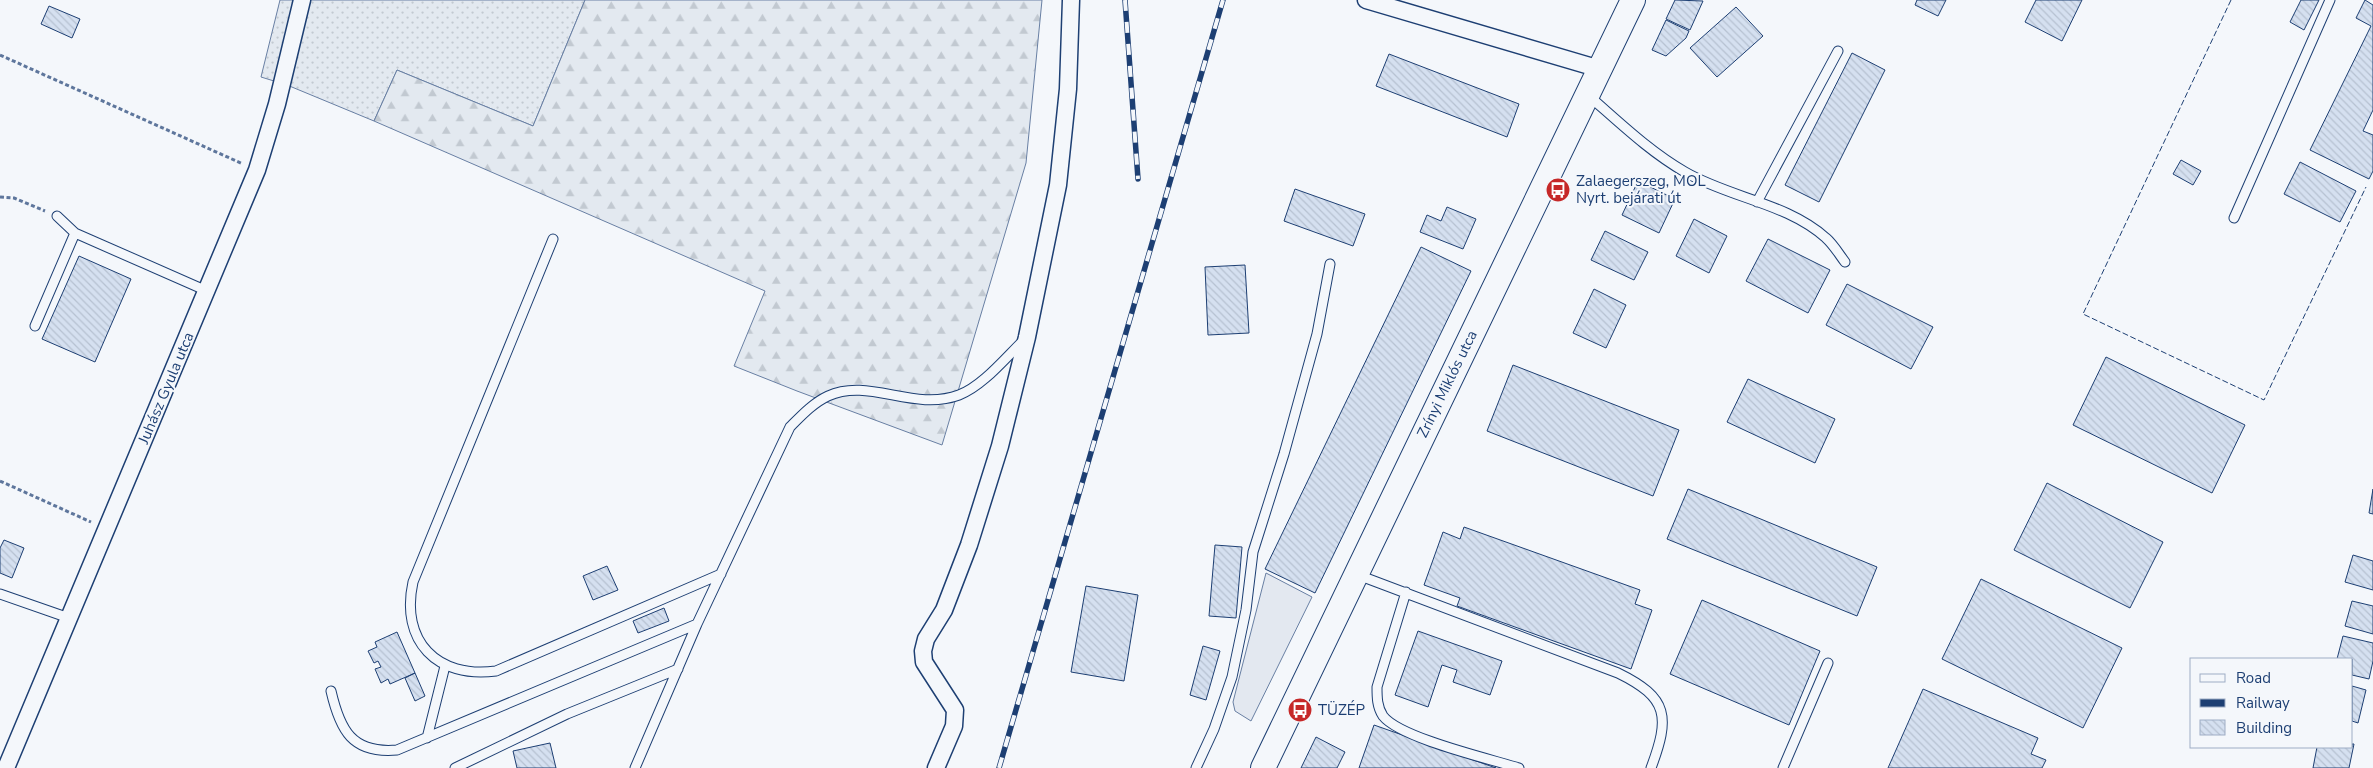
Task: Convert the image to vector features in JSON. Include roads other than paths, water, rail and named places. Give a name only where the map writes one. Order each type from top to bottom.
[{"type":"main road","name":"Zrínyi Miklós utca","points":[[1263,768],[1633,0]]},
{"type":"street","name":"Juhász Gyula utca","points":[[6,768],[257,170],[277,104],[302,0]]},
{"type":"street","points":[[936,768],[954,726],[955,710],[924,662],[923,652],[926,640],[944,610],[969,545],[1000,446],[1026,337],[1058,185],[1068,89],[1071,0]]},
{"type":"street","points":[[1366,0],[1600,69]]},
{"type":"lane","points":[[2234,218],[2330,0]]},
{"type":"lane","points":[[1757,202],[1838,51]]},
{"type":"lane","points":[[1587,94],[1638,138],[1684,171],[1730,193],[1757,202],[1809,225],[1828,239],[1845,262]]},
{"type":"lane","points":[[57,216],[75,233],[206,291]]},
{"type":"lane","points":[[35,326],[75,233]]},
{"type":"lane","points":[[553,239],[413,582],[410,609],[412,624],[426,649],[436,660],[445,666],[468,673],[496,671],[721,574]]},
{"type":"lane","points":[[1196,768],[1214,728],[1232,677],[1246,610],[1253,552],[1284,454],[1314,343],[1330,264]]},
{"type":"lane","points":[[635,768],[697,624],[790,427],[814,405],[828,396],[844,391],[864,390],[915,400],[932,401],[959,395],[982,382],[1026,337]]},
{"type":"lane","points":[[1356,574],[1618,673],[1642,684],[1658,702],[1664,717],[1661,739],[1651,768]]},
{"type":"lane","points":[[1406,592],[1377,687],[1377,701],[1383,716],[1408,733],[1520,768]]},
{"type":"lane","points":[[0,594],[69,618]]},
{"type":"lane","points":[[331,691],[342,728],[358,744],[379,751],[398,750],[697,624]]},
{"type":"lane","points":[[1783,768],[1828,663]]},
{"type":"lane","points":[[427,738],[445,666]]},
{"type":"lane","points":[[455,768],[567,714],[678,669]]},
{"type":"railway","points":[[1125,0],[1138,179]]},
{"type":"railway","points":[[999,768],[1223,0]]},
{"type":"place","name":"Zalaegerszeg, MOL Nyrt. bejárati út","points":[[1558,190]]},
{"type":"place","name":"TÜZÉP","points":[[1300,710]]}]
